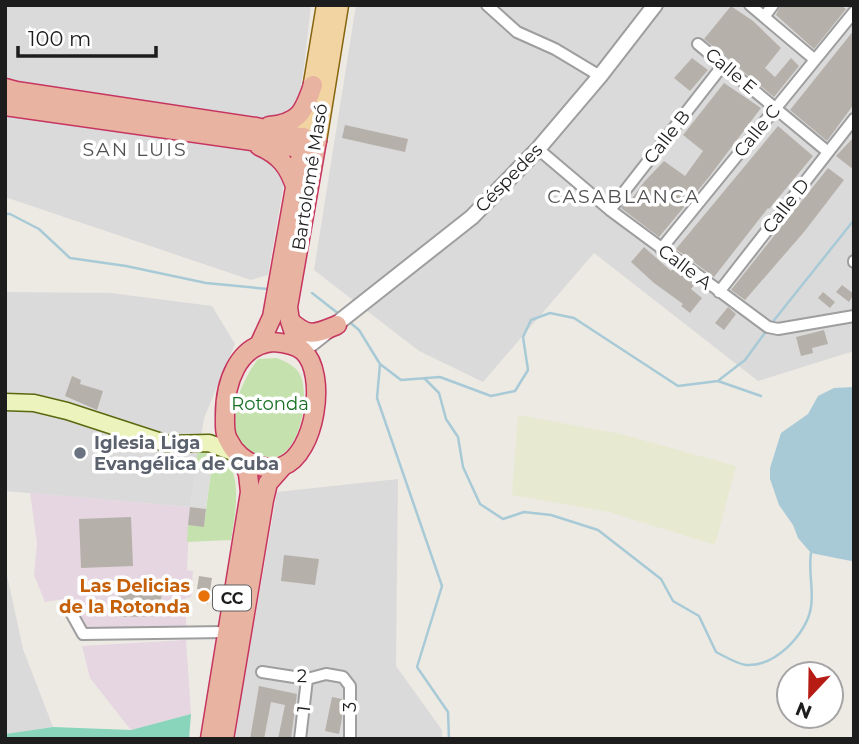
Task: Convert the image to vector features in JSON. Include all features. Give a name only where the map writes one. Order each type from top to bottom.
[{"type":"highway","points":[[256,127],[288,123],[296,118],[304,108],[313,85]]},
{"type":"highway","points":[[5,88],[16,92],[256,127],[310,143]]},
{"type":"highway","points":[[5,106],[232,138],[310,143]]},
{"type":"highway","points":[[232,138],[271,151],[284,163],[296,191]]},
{"type":"highway","name":"Bartolomé Masó","points":[[260,343],[272,317],[296,191],[310,143]]},
{"type":"highway","name":"Bartolomé Masó","points":[[300,349],[288,307],[310,143]]},
{"type":"highway","points":[[290,321],[298,329],[310,333],[318,333],[338,323]]},
{"type":"highway","points":[[260,343],[281,342],[300,349]]},
{"type":"highway","name":"CC","points":[[210,739],[250,492],[248,474],[240,456],[228,440],[225,408],[227,389],[237,365],[260,343]]},
{"type":"highway","name":"CC","points":[[224,739],[268,483],[283,466],[295,459],[304,445],[314,417],[317,393],[314,374],[309,359],[300,349]]},
{"type":"highway","points":[[240,456],[262,467],[283,466]]},
{"type":"main road","name":"Bartolomé Masó","points":[[310,143],[313,85],[326,5]]},
{"type":"main road","name":"Bartolomé Masó","points":[[310,143],[339,5]]},
{"type":"main road","points":[[5,402],[34,403],[168,444],[216,445],[240,456]]},
{"type":"main road","points":[[200,443],[219,422],[225,408]]},
{"type":"street","points":[[487,5],[517,32],[555,49],[600,76]]},
{"type":"street","name":"Céspedes","points":[[300,349],[311,344],[472,217],[538,149],[655,5]]},
{"type":"street","points":[[750,5],[814,59]]},
{"type":"street","points":[[764,17],[773,5]]},
{"type":"street","name":"Calle C","points":[[660,249],[854,12]]},
{"type":"street","name":"Calle E","points":[[698,44],[828,152]]},
{"type":"street","name":"Calle B","points":[[610,210],[723,65]]},
{"type":"street","name":"Calle D","points":[[719,292],[854,119]]},
{"type":"street","name":"Calle A","points":[[538,149],[660,249],[770,327],[778,329],[854,316]]},
{"type":"street","name":"Céspedes","points":[[314,374],[320,347],[338,323]]},
{"type":"street","points":[[68,607],[83,634],[226,632]]},
{"type":"street","name":"2","points":[[261,672],[307,679],[326,674],[343,677]]},
{"type":"street","name":"3","points":[[343,677],[350,685],[350,739]]},
{"type":"street","name":"1","points":[[300,739],[307,679]]},
{"type":"shaded area","points":[[5,5],[311,5],[304,67],[268,275],[251,280],[5,197]]},
{"type":"shaded area","points":[[356,5],[854,5],[854,351],[758,381],[594,253],[483,382],[419,351],[314,270]]},
{"type":"shaded area","points":[[5,292],[111,293],[212,306],[235,344],[204,418],[190,507],[5,491]]},
{"type":"shaded area","points":[[195,469],[211,471],[206,509],[190,507]]},
{"type":"shaded area","points":[[398,479],[396,666],[442,730],[442,739],[234,739],[277,492]]},
{"type":"shaded area","points":[[30,493],[190,507],[187,570],[193,571],[191,597],[186,598],[186,627],[88,630],[79,623],[70,598],[45,602],[34,575],[37,543]]},
{"type":"shaded area","points":[[5,566],[23,649],[53,727],[5,734]]},
{"type":"shaded area","points":[[186,640],[191,714],[131,730],[90,678],[82,646]]},
{"type":"green space","name":"Rotonda","points":[[277,358],[299,372],[304,398],[302,419],[294,440],[280,456],[270,458],[247,450],[236,435],[234,424],[237,400],[246,377],[258,359]]},
{"type":"green space","points":[[518,415],[621,434],[736,466],[715,545],[609,512],[512,495]]},
{"type":"green space","points":[[198,449],[215,452],[225,459],[235,479],[236,504],[231,540],[187,542],[188,525],[204,526],[211,471],[195,469]]},
{"type":"green space","points":[[191,714],[189,739],[5,739],[5,734],[53,727],[131,730]]},
{"type":"water","points":[[854,387],[854,560],[851,561],[811,553],[798,538],[793,525],[779,505],[770,479],[770,468],[781,433],[808,414],[818,396],[834,388]]},
{"type":"building","points":[[781,5],[841,5],[846,9],[814,49],[776,15]]},
{"type":"building","points":[[731,6],[753,21],[781,48],[765,68],[775,77],[791,58],[799,66],[774,97],[704,39]]},
{"type":"building","points":[[854,30],[854,104],[827,141],[790,110]]},
{"type":"building","points":[[692,58],[708,70],[690,91],[674,78]]},
{"type":"building","points":[[724,83],[761,108],[659,237],[621,208],[625,203],[627,205],[664,161],[685,176],[703,151],[683,135]]},
{"type":"building","points":[[345,125],[408,139],[405,152],[342,138]]},
{"type":"building","points":[[778,126],[813,156],[714,277],[676,249]]},
{"type":"building","points":[[854,137],[854,170],[836,156]]},
{"type":"building","points":[[828,168],[844,180],[804,232],[745,300],[731,290]]},
{"type":"building","points":[[644,247],[671,271],[674,267],[696,283],[691,289],[702,298],[690,313],[681,306],[683,304],[631,262]]},
{"type":"building","points":[[842,285],[854,294],[849,302],[836,292]]},
{"type":"building","points":[[823,292],[835,302],[830,308],[818,298]]},
{"type":"building","points":[[728,307],[736,314],[724,330],[715,323]]},
{"type":"building","points":[[824,330],[828,344],[812,348],[813,353],[801,356],[796,337]]},
{"type":"building","points":[[72,376],[81,380],[80,384],[103,391],[97,410],[65,396]]},
{"type":"building","points":[[190,507],[206,509],[204,527],[188,525]]},
{"type":"building","points":[[131,517],[133,566],[81,568],[79,519]]},
{"type":"building","points":[[284,555],[319,559],[315,585],[281,581]]},
{"type":"building","name":"Las Delicias de la Rotonda","points":[[199,576],[212,578],[208,604],[198,602]]},
{"type":"building","points":[[161,589],[162,616],[119,617],[118,591]]},
{"type":"building","points":[[259,686],[297,694],[291,739],[278,739],[285,705],[271,702],[264,739],[250,739]]},
{"type":"building","points":[[332,697],[342,699],[339,734],[325,731]]},
{"type":"waterway","points":[[5,214],[39,229],[70,258],[126,266],[206,283],[268,289]]},
{"type":"waterway","points":[[771,324],[854,220]]},
{"type":"waterway","points":[[312,293],[339,314]]},
{"type":"waterway","points":[[347,320],[359,330],[380,364],[401,380],[440,377],[491,396],[515,391],[528,370],[523,337],[531,320],[550,313],[574,318],[678,386],[718,381],[761,396]]},
{"type":"waterway","points":[[719,380],[745,360],[767,330]]},
{"type":"waterway","points":[[380,364],[377,398],[442,586],[417,667],[448,712],[449,739]]},
{"type":"waterway","points":[[424,378],[439,393],[446,419],[458,437],[463,467],[480,504],[503,519],[524,512],[551,515],[598,530],[661,579],[673,601],[699,616],[716,652],[735,662],[746,665],[768,661],[788,647],[803,628],[811,607],[811,553]]},
{"type":"place","name":"Iglesia Liga Evangélica de Cuba","points":[[80,453]]},
{"type":"place","name":"Las Delicias de la Rotonda","points":[[204,596]]},
{"type":"district","name":"SAN LUIS","points":[[135,149]]},
{"type":"district","name":"CASABLANCA","points":[[624,196]]}]
